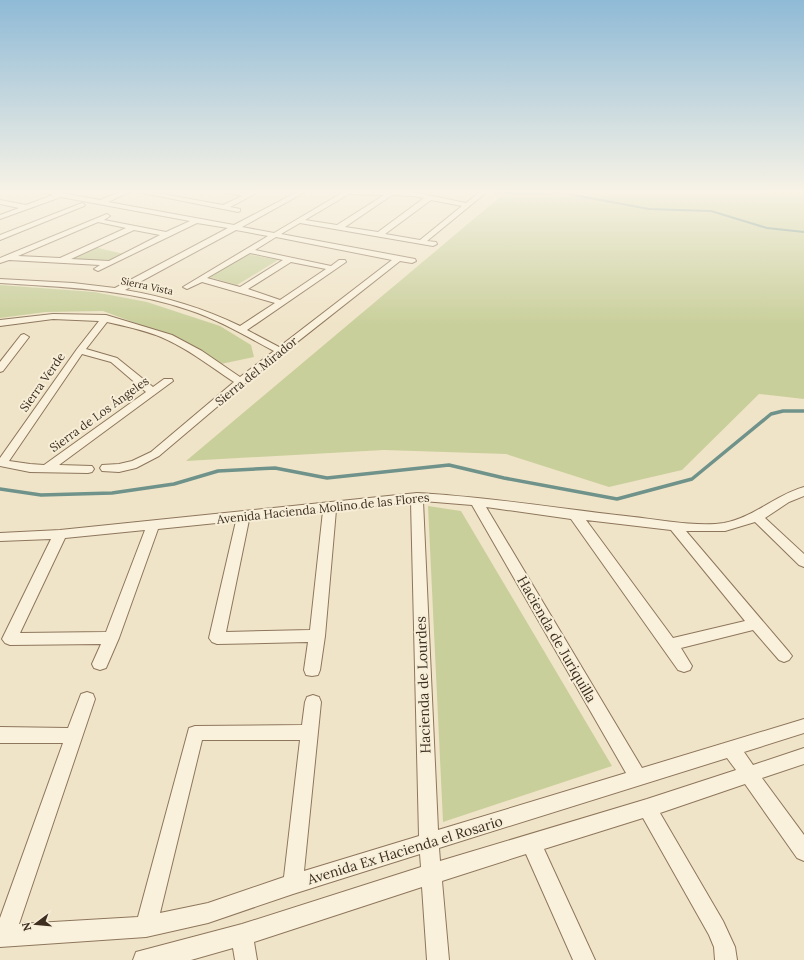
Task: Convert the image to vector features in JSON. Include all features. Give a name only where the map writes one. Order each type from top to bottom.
[{"type":"street","points":[[4,260],[60,236]]},
{"type":"street","points":[[61,260],[115,236]]},
{"type":"street","points":[[98,269],[165,236]]},
{"type":"street","points":[[118,290],[221,236]]},
{"type":"street","points":[[187,286],[250,251],[274,236]]},
{"type":"street","points":[[279,236],[412,261]]},
{"type":"street","points":[[384,236],[433,244]]},
{"type":"street","points":[[421,242],[429,236]]},
{"type":"street","points":[[250,251],[332,268]]},
{"type":"street","name":"Sierra del Mirador","points":[[106,468],[127,466],[148,458],[240,382],[399,258]]},
{"type":"street","points":[[241,290],[290,259]]},
{"type":"street","points":[[4,260],[61,260],[111,263]]},
{"type":"street","points":[[242,329],[342,262]]},
{"type":"street","points":[[201,279],[282,303]]},
{"type":"street","name":"Sierra Vista","points":[[0,281],[118,290],[192,308],[242,329],[280,351]]},
{"type":"street","points":[[0,323],[27,318],[64,316],[106,318],[173,338],[240,382]]},
{"type":"street","name":"Sierra Verde","points":[[1,463],[80,351],[106,318]]},
{"type":"street","points":[[0,369],[24,337]]},
{"type":"street","points":[[80,351],[100,355],[114,360],[152,392]]},
{"type":"street","name":"Sierra de Los Ángeles","points":[[46,468],[168,381]]},
{"type":"street","points":[[1,463],[16,466],[88,469]]},
{"type":"street","name":"Avenida Hacienda Molino de las Flores","points":[[0,537],[60,534],[417,497],[476,501],[575,515],[675,526],[708,528],[725,527],[757,517],[785,499],[804,491]]},
{"type":"street","name":"Hacienda de Lourdes","points":[[417,497],[429,842],[438,960]]},
{"type":"street","name":"Hacienda de Juriquilla","points":[[476,501],[638,777]]},
{"type":"street","points":[[312,670],[318,636],[330,507]]},
{"type":"street","points":[[575,515],[684,666]]},
{"type":"street","points":[[243,516],[217,638],[318,636]]},
{"type":"street","points":[[757,517],[804,562]]},
{"type":"street","points":[[100,664],[153,525]]},
{"type":"street","points":[[675,526],[784,656]]},
{"type":"street","points":[[60,534],[10,639],[111,638]]},
{"type":"street","points":[[670,646],[756,624]]},
{"type":"street","points":[[2,936],[87,699]]},
{"type":"street","points":[[293,884],[313,702]]},
{"type":"street","name":"Avenida Ex Hacienda el Rosario","points":[[2,936],[146,927],[208,913],[293,884],[804,726]]},
{"type":"street","points":[[146,927],[195,733],[309,732]]},
{"type":"street","points":[[0,735],[74,736]]},
{"type":"street","points":[[731,749],[804,851]]},
{"type":"street","points":[[144,960],[164,957],[242,935],[431,874],[647,808],[804,756]]},
{"type":"street","points":[[647,808],[716,928],[723,943],[726,960]]},
{"type":"street","points":[[531,843],[584,960]]},
{"type":"street","points":[[242,935],[246,960]]},
{"type":"green space","points":[[454,236],[804,236],[804,399],[759,394],[682,470],[609,487],[506,454],[384,450],[186,461]]},
{"type":"green space","points":[[94,247],[124,254],[108,261],[69,258]]},
{"type":"green space","points":[[247,254],[278,260],[237,285],[209,277]]},
{"type":"green space","points":[[0,285],[94,292],[147,302],[220,326],[251,345],[254,357],[221,364],[181,340],[103,311],[46,312],[0,318]]},
{"type":"green space","points":[[428,506],[461,511],[612,766],[443,822]]},
{"type":"waterway","points":[[0,489],[41,495],[112,493],[174,484],[218,471],[275,468],[327,478],[449,465],[504,478],[617,499],[692,479],[771,414],[783,411],[804,411]]}]
